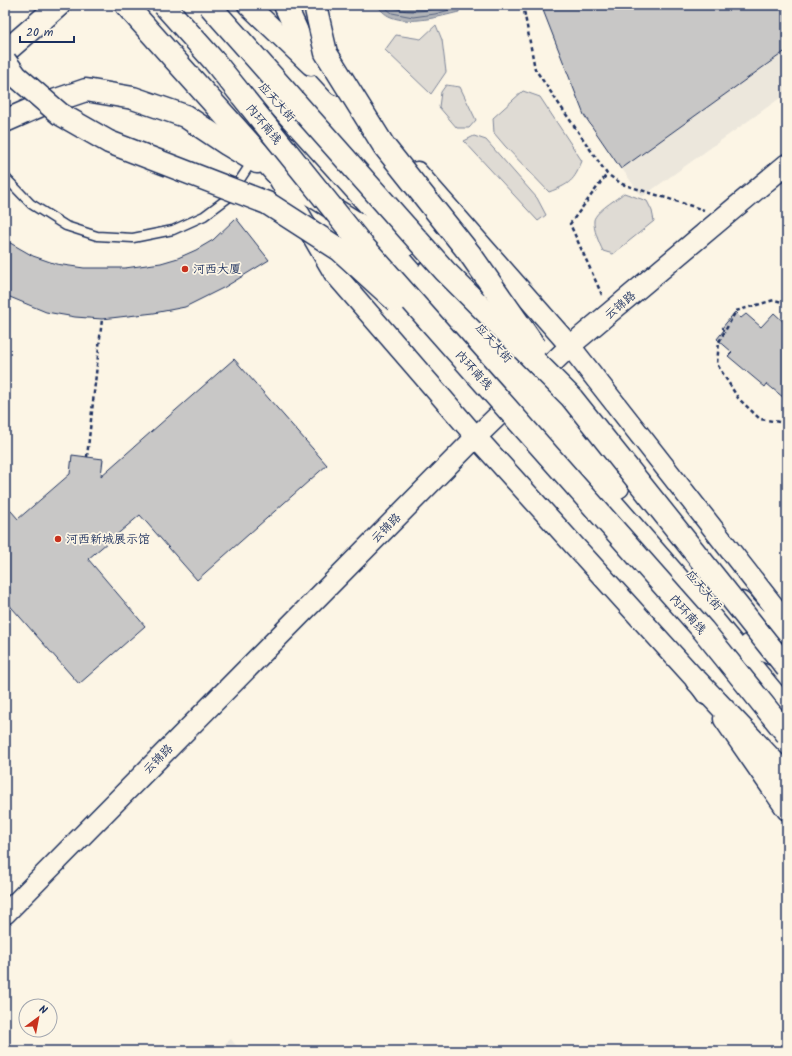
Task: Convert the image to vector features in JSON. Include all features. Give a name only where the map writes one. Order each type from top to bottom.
[{"type":"main road","points":[[5,52],[59,5]]},
{"type":"main road","name":"应天大街","points":[[126,5],[275,172],[380,238],[525,390],[787,710]]},
{"type":"main road","name":"内环南线","points":[[164,5],[214,61],[358,240],[703,630],[787,734]]},
{"type":"main road","name":"应天大街","points":[[189,5],[750,645],[787,691]]},
{"type":"main road","points":[[209,5],[445,271],[571,397]]},
{"type":"main road","points":[[285,5],[303,45],[385,136]]},
{"type":"main road","points":[[315,5],[326,53],[384,146],[470,254],[571,397],[787,668]]},
{"type":"main road","points":[[5,61],[16,76],[60,114],[108,142],[267,203],[340,250],[487,385]]},
{"type":"main road","points":[[5,121],[39,106],[86,90],[133,98],[185,116],[253,160],[275,172]]},
{"type":"main road","points":[[525,390],[756,619],[787,631]]},
{"type":"main road","points":[[750,645],[787,659]]},
{"type":"main road","points":[[697,681],[787,776]]},
{"type":"street","points":[[248,5],[385,136],[570,346],[787,623]]},
{"type":"street","name":"云锦路","points":[[5,914],[476,437],[570,346],[787,164]]},
{"type":"street","name":"应天大街","points":[[275,172],[334,273],[476,437],[697,681],[787,810]]},
{"type":"lane","points":[[5,177],[31,204],[66,226],[97,236],[133,238],[173,230],[204,216],[228,198],[253,160]]},
{"type":"path","points":[[523,5],[535,69],[607,174],[622,184],[725,216]]},
{"type":"path","points":[[604,299],[570,224],[607,174]]},
{"type":"path","points":[[787,303],[774,300],[736,311],[719,342],[717,364],[738,398],[760,418],[786,423],[787,439]]},
{"type":"path","points":[[87,457],[102,319]]},
{"type":"shaded area","points":[[541,5],[787,5],[787,93],[642,197],[584,115]]},
{"type":"shaded area","points":[[436,25],[442,40],[446,72],[431,94],[385,50],[396,35],[421,39]]},
{"type":"shaded area","points":[[446,85],[460,87],[476,120],[469,128],[457,128],[439,107],[441,92]]},
{"type":"shaded area","points":[[523,91],[540,97],[582,161],[574,177],[567,184],[549,192],[494,133],[493,118]]},
{"type":"shaded area","points":[[474,136],[486,140],[537,198],[546,215],[538,221],[464,141]]},
{"type":"shaded area","points":[[624,193],[647,201],[652,211],[654,221],[613,254],[603,251],[595,232],[594,220],[603,209]]},
{"type":"shaded area","points":[[231,1039],[240,1051],[215,1051]]},
{"type":"water","points":[[376,5],[459,5],[459,12],[425,19],[407,20],[389,16]]},
{"type":"building","points":[[541,5],[787,5],[787,50],[621,169],[584,115]]},
{"type":"building","name":"河西大厦","points":[[236,218],[269,260],[225,287],[185,307],[154,313],[102,319],[75,317],[46,312],[5,295],[5,240],[33,256],[56,264],[84,268],[125,268],[161,263],[178,258],[196,250],[213,240]]},
{"type":"building","points":[[735,312],[741,318],[746,314],[761,327],[774,313],[787,325],[787,395],[784,398],[767,384],[765,387],[728,356],[732,352],[717,339],[724,330],[722,328]]},
{"type":"building","name":"河西新城展示馆","points":[[234,359],[327,465],[197,580],[140,515],[88,559],[145,626],[79,684],[5,600],[5,504],[18,519],[70,474],[72,455],[103,459],[101,476]]},
{"type":"place","name":"河西大厦","points":[[185,269]]},
{"type":"place","name":"河西新城展示馆","points":[[58,539]]}]
